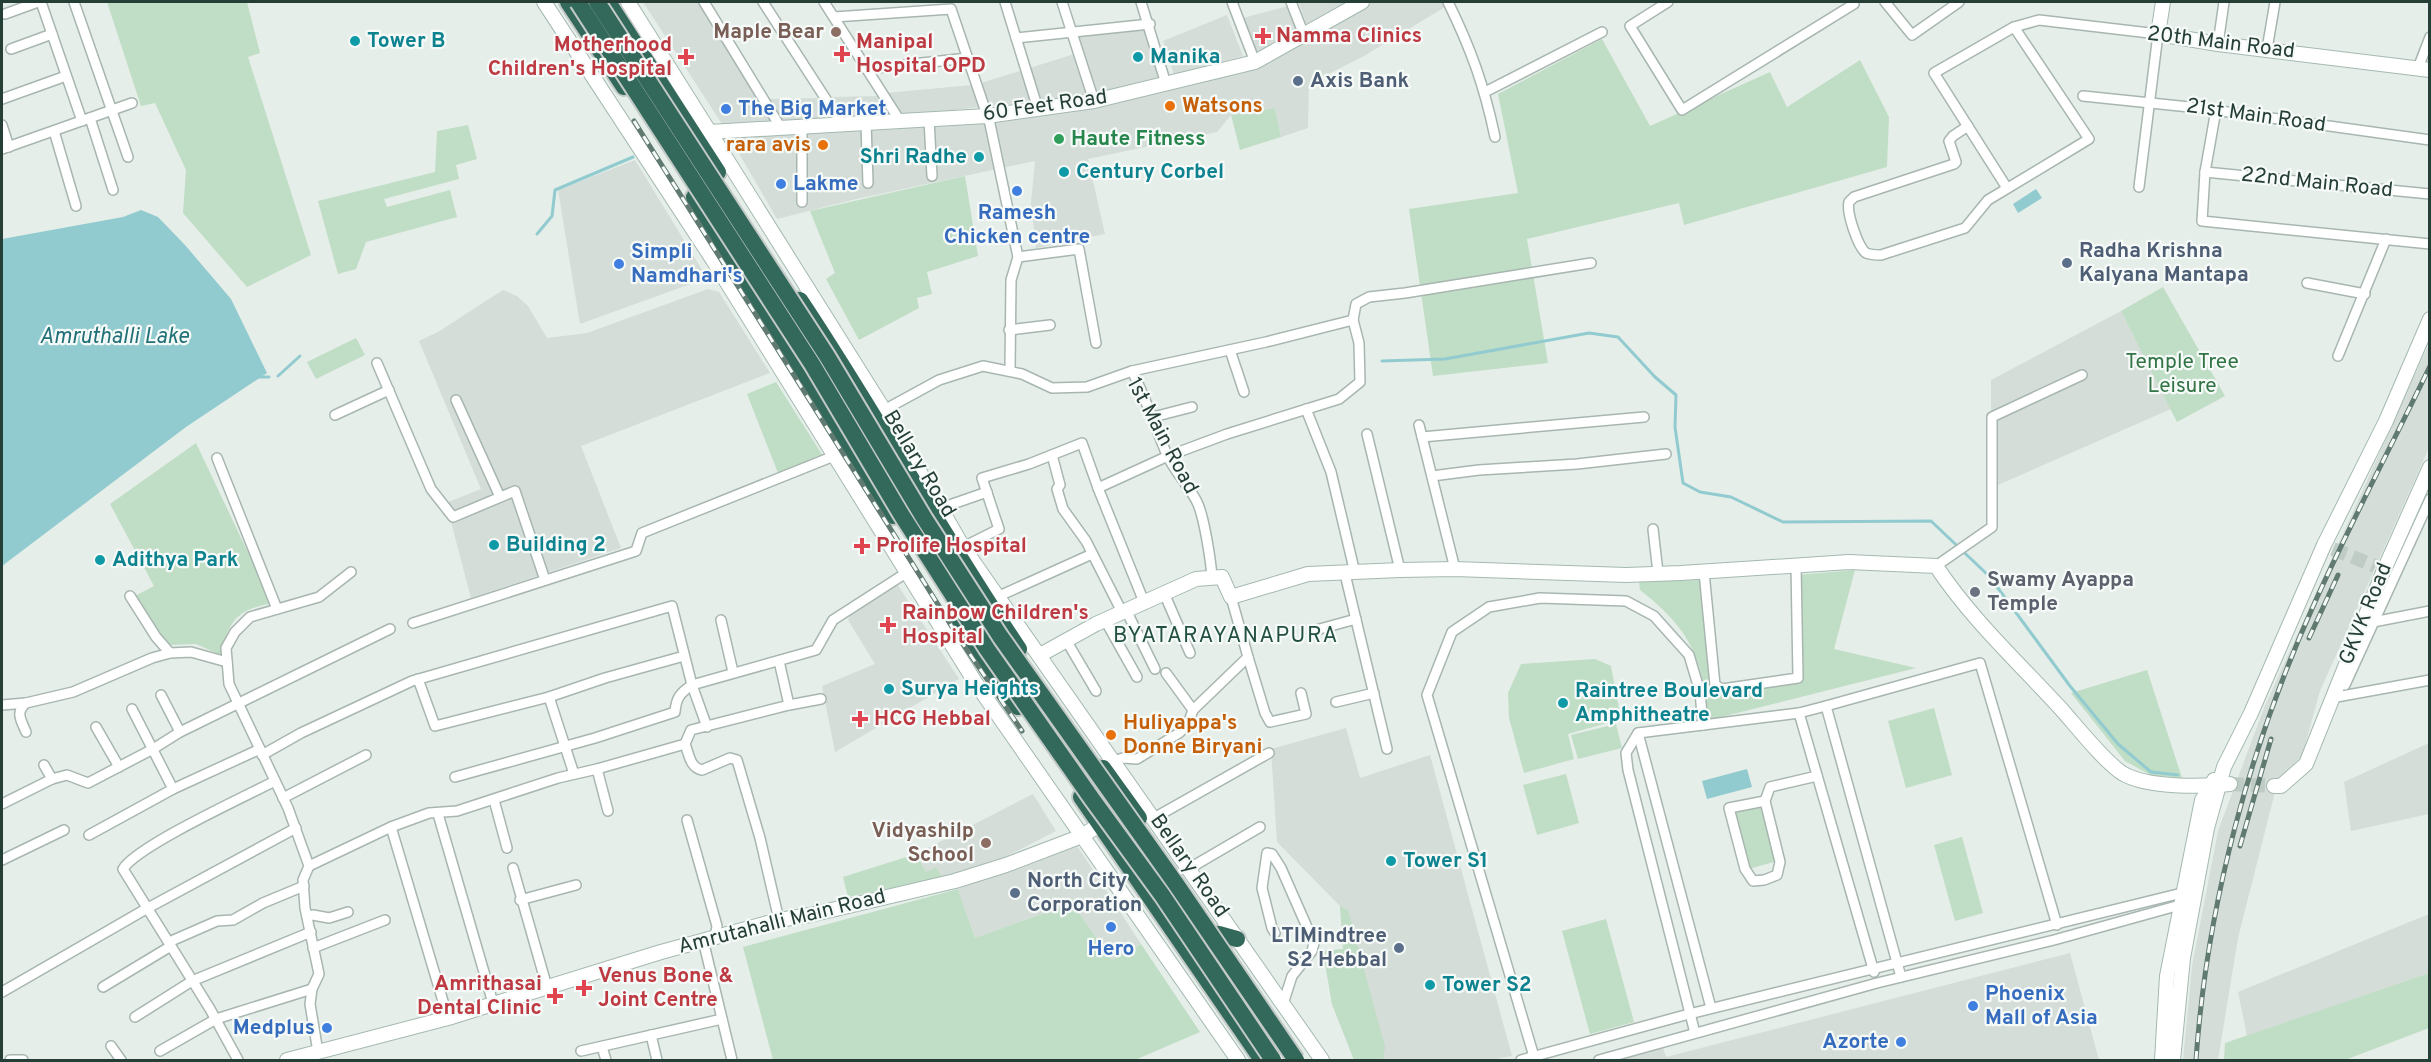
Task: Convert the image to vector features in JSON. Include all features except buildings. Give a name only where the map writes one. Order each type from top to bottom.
[{"type":"highway","points":[[568,2],[676,168],[980,654],[1262,1060]]},
{"type":"highway","name":"Bellary Road","points":[[578,2],[812,364],[901,514],[987,649],[1162,895],[1273,1060]]},
{"type":"highway","name":"Bellary Road","points":[[597,2],[827,356],[924,518],[1000,636],[1176,884],[1296,1060]]},
{"type":"highway","name":"Bellary Road","points":[[608,2],[834,351],[932,514],[1007,632],[1061,712],[1130,805],[1304,1060]]},
{"type":"highway","points":[[1219,934],[1237,939]]},
{"type":"street","points":[[5,14],[39,2],[112,190]]},
{"type":"street","points":[[74,2],[128,157]]},
{"type":"street","points":[[544,2],[713,260],[975,682],[1238,1060]]},
{"type":"street","points":[[628,2],[884,410],[963,547],[1190,868],[1322,1060]]},
{"type":"street","points":[[704,2],[781,128]]},
{"type":"street","points":[[763,2],[842,124]]},
{"type":"street","points":[[824,2],[900,121]]},
{"type":"street","points":[[1005,2],[1038,109]]},
{"type":"street","points":[[1062,2],[1094,101]]},
{"type":"street","points":[[1141,2],[1150,24],[1166,84]]},
{"type":"street","points":[[1232,2],[1255,62]]},
{"type":"street","points":[[1291,2],[1304,35]]},
{"type":"street","name":"60 Feet Road","points":[[709,132],[987,116],[1094,101],[1255,62],[1362,2]]},
{"type":"street","points":[[1448,2],[1469,45],[1485,92],[1495,137]]},
{"type":"street","points":[[1668,2],[1630,26],[1682,110],[1854,4],[1852,2]]},
{"type":"street","points":[[1885,2],[1912,35],[1959,2]]},
{"type":"street","points":[[2139,187],[2163,2]]},
{"type":"street","points":[[2218,44],[2224,2]]},
{"type":"street","points":[[2267,49],[2275,2]]},
{"type":"street","points":[[834,17],[951,9],[987,116],[1018,257],[1011,280],[1010,370]]},
{"type":"street","name":"20th Main Road","points":[[1968,126],[1934,73],[2014,27],[2039,20],[2424,69]]},
{"type":"street","points":[[1016,38],[1150,24]]},
{"type":"street","points":[[2007,188],[1968,126],[1949,141],[1956,162],[1954,165],[1854,197],[1849,202],[1848,213],[1863,250],[1869,254],[1881,255],[1965,228],[1988,200],[2090,138],[2014,27]]},
{"type":"street","points":[[1485,92],[1602,32]]},
{"type":"street","points":[[11,49],[52,34]]},
{"type":"street","points":[[2424,69],[2430,37]]},
{"type":"street","points":[[866,69],[968,58]]},
{"type":"street","points":[[2,99],[66,76]]},
{"type":"street","name":"21st Main Road","points":[[2083,96],[2216,110],[2430,140]]},
{"type":"street","points":[[2,125],[5,148],[132,103]]},
{"type":"street","points":[[2216,110],[2205,171],[2202,221],[2430,244]]},
{"type":"street","points":[[929,119],[932,176]]},
{"type":"street","points":[[866,123],[868,183]]},
{"type":"street","points":[[802,127],[802,202]]},
{"type":"street","points":[[54,131],[76,206]]},
{"type":"street","name":"22nd Main Road","points":[[2205,171],[2430,194]]},
{"type":"street","points":[[2338,356],[2386,239]]},
{"type":"street","points":[[1018,257],[1079,249],[1096,343]]},
{"type":"street","points":[[1098,488],[1168,456],[1227,434],[1339,399],[1360,382],[1359,343],[1353,320],[1356,304],[1369,297],[1591,262]]},
{"type":"street","points":[[2307,283],[2365,294]]},
{"type":"street","points":[[2173,1060],[2182,958],[2207,828],[2225,763],[2329,547],[2430,319]]},
{"type":"street","points":[[1132,370],[1230,350],[1353,320]]},
{"type":"street","points":[[1009,330],[1050,325]]},
{"type":"street","points":[[1230,350],[1244,392]]},
{"type":"street","points":[[377,363],[431,489],[453,517],[515,491],[545,580]]},
{"type":"street","name":"1st Main Road","points":[[884,410],[939,380],[984,366],[1010,370],[1052,388],[1087,387],[1132,370],[1168,456],[1184,485],[1197,502],[1212,578]]},
{"type":"street","points":[[1231,597],[1308,574],[1455,569],[1626,575],[1849,562],[1936,566],[1992,527],[1992,417],[2082,375]]},
{"type":"street","points":[[335,415],[389,390]]},
{"type":"street","points":[[456,400],[500,497]]},
{"type":"street","points":[[1153,417],[1192,408]]},
{"type":"street","points":[[1306,409],[1331,472],[1356,619],[1387,749]]},
{"type":"street","points":[[1422,437],[1644,417]]},
{"type":"street","points":[[1419,425],[1455,569]]},
{"type":"street","points":[[1368,434],[1400,570]]},
{"type":"street","points":[[963,547],[999,529],[982,478],[1082,443],[1144,602]]},
{"type":"street","points":[[1432,476],[1666,454]]},
{"type":"street","points":[[1052,455],[1060,485],[1057,489],[1063,508],[1086,541],[1155,669]]},
{"type":"street","points":[[413,623],[636,551],[642,533],[834,456]]},
{"type":"street","points":[[217,458],[277,609]]},
{"type":"street","name":"GKVK Road","points":[[2278,786],[2306,764],[2335,698],[2379,568],[2430,467]]},
{"type":"street","points":[[940,508],[987,492]]},
{"type":"street","points":[[2335,698],[2430,499]]},
{"type":"street","points":[[1653,529],[1658,573]]},
{"type":"street","points":[[997,597],[1092,554]]},
{"type":"street","points":[[1704,572],[1715,684],[1722,689],[1798,678],[1796,565]]},
{"type":"street","points":[[1936,566],[1961,602],[2123,773],[2159,784],[2220,785]]},
{"type":"street","points":[[309,866],[283,798],[229,684],[226,648],[234,632],[250,617],[319,597],[351,572]]},
{"type":"street","points":[[455,777],[675,712],[676,700],[680,693],[692,685],[816,650],[833,620],[906,573]]},
{"type":"street","points":[[1040,656],[1104,620],[1196,579],[1222,577],[1231,597],[1265,713],[1270,722],[1306,714],[1301,693]]},
{"type":"street","points":[[1164,593],[1190,653]]},
{"type":"street","points":[[130,596],[156,637],[170,653]]},
{"type":"street","points":[[1534,1059],[1427,695],[1452,632],[1489,607],[1540,598],[1626,601],[1654,615],[1689,655],[1700,692],[1702,725]]},
{"type":"street","points":[[89,835],[173,789],[261,752],[418,679],[672,606],[692,685],[707,727]]},
{"type":"street","points":[[2373,622],[2430,611]]},
{"type":"street","points":[[1316,630],[1356,619]]},
{"type":"street","points":[[721,620],[733,672]]},
{"type":"street","points":[[1104,620],[1137,677]]},
{"type":"street","points":[[2,804],[52,779],[67,775],[88,783],[180,732],[390,629]]},
{"type":"street","points":[[1066,640],[1096,692]]},
{"type":"street","points":[[2,705],[26,703],[72,692],[152,658],[170,653],[192,652],[227,662]]},
{"type":"street","points":[[418,679],[435,726],[549,697],[605,678],[684,656]]},
{"type":"street","points":[[1113,761],[1123,758],[1137,759],[1179,733],[1188,724],[1193,710],[1248,657]]},
{"type":"street","points":[[779,661],[789,705]]},
{"type":"street","points":[[1638,733],[1799,713],[1980,663],[2056,925]]},
{"type":"street","points":[[1166,673],[1193,710]]},
{"type":"street","points":[[2335,698],[2430,680]]},
{"type":"street","points":[[1336,702],[1374,693]]},
{"type":"street","points":[[161,695],[180,732]]},
{"type":"street","points":[[549,697],[574,774]]},
{"type":"street","points":[[779,920],[760,838],[736,760],[730,758],[702,770],[698,769],[693,766],[685,744],[691,730],[821,699]]},
{"type":"street","points":[[26,703],[20,708],[19,714],[26,732]]},
{"type":"street","points":[[1826,706],[1901,977]]},
{"type":"street","points":[[132,709],[173,789]]},
{"type":"street","points":[[1799,713],[1877,983]]},
{"type":"street","points":[[96,726],[119,767]]},
{"type":"street","points":[[1638,733],[1711,1008]]},
{"type":"street","points":[[1638,733],[1626,753],[1628,770],[1695,1033]]},
{"type":"street","points":[[318,1052],[310,1004],[312,989],[319,974],[307,916],[303,880],[309,866],[391,827],[429,813],[457,812],[574,774],[685,744]]},
{"type":"street","points":[[1154,818],[1269,753]]},
{"type":"street","points":[[283,798],[366,755]]},
{"type":"street","points":[[44,765],[52,779]]},
{"type":"street","points":[[597,769],[608,811]]},
{"type":"street","points":[[1765,801],[1729,808],[1745,869],[1752,881],[1764,880],[1777,875],[1780,862],[1765,801],[1770,787],[1818,776]]},
{"type":"street","points":[[238,1060],[216,1019],[146,909],[123,868],[127,862],[174,834],[275,781]]},
{"type":"street","points":[[2162,1060],[2167,976],[2181,899],[2202,800],[2220,785]]},
{"type":"street","points":[[494,800],[507,848]]},
{"type":"street","name":"Amrutahalli Main Road","points":[[294,1060],[779,920],[810,915],[955,881],[1006,865],[1082,836],[1130,805]]},
{"type":"street","points":[[438,814],[493,1003]]},
{"type":"street","points":[[687,820],[717,926],[709,939],[722,1019],[732,1060]]},
{"type":"street","points":[[391,827],[448,1017]]},
{"type":"street","points":[[1190,868],[1260,827]]},
{"type":"street","points":[[2,992],[146,909],[296,828]]},
{"type":"street","points":[[2,860],[64,830]]},
{"type":"street","points":[[1275,933],[1262,888],[1267,853],[1272,854],[1281,867],[1314,943],[1312,951],[1292,976],[1283,1004]]},
{"type":"street","points":[[513,868],[520,900],[548,987]]},
{"type":"street","points":[[520,900],[576,885]]},
{"type":"street","points":[[103,987],[170,944],[217,921],[233,920],[263,903],[304,886]]},
{"type":"street","points":[[1521,1060],[1534,1059],[1711,1008],[2056,925],[2181,899]]},
{"type":"street","points":[[1599,1060],[1877,983],[2054,940],[2181,899]]},
{"type":"street","points":[[307,916],[329,918],[348,912]]},
{"type":"street","points":[[313,948],[385,920]]},
{"type":"street","points":[[135,1017],[192,981],[311,932]]},
{"type":"street","points":[[160,1051],[216,1019],[312,989]]},
{"type":"street","points":[[581,1051],[722,1019]]},
{"type":"street","points":[[651,1035],[657,1060]]},
{"type":"street","points":[[111,1046],[121,1060]]},
{"type":"street","points":[[602,1047],[606,1060]]},
{"type":"street","points":[[10,1060],[23,1060]]},
{"type":"shaded area","points":[[643,2],[700,2],[774,122],[722,124]]},
{"type":"shaded area","points":[[1348,2],[1307,26],[1299,3]]},
{"type":"shaded area","points":[[1373,2],[1442,2],[1445,7],[1364,56],[1309,84],[1308,128],[1281,137],[1275,108],[1231,115],[1217,132],[1088,159],[1105,234],[1036,248],[1031,203],[1035,161],[852,200],[777,219],[729,136],[892,129],[1089,108],[1267,63]]},
{"type":"shaded area","points":[[1288,6],[1297,31],[1263,51],[1255,53],[1243,18]]},
{"type":"shaded area","points":[[1227,15],[1243,56],[1174,74],[1163,41]]},
{"type":"shaded area","points":[[1146,30],[1159,77],[1087,96],[990,106],[981,83],[1081,52],[1076,35]]},
{"type":"shaded area","points":[[972,85],[980,107],[900,116],[886,93]]},
{"type":"shaded area","points":[[880,96],[893,117],[843,119],[828,97]]},
{"type":"shaded area","points":[[821,98],[834,119],[783,121],[769,99]]},
{"type":"shaded area","points":[[635,160],[707,278],[580,324],[558,190]]},
{"type":"shaded area","points":[[708,289],[719,292],[770,373],[581,446],[621,548],[471,598],[446,503],[481,489],[419,341],[438,332],[503,290],[517,296],[528,306],[547,338],[587,333]]},
{"type":"shaded area","points":[[2121,311],[2171,409],[1991,488],[1991,380]]},
{"type":"shaded area","points":[[2429,344],[2429,448],[2320,691],[2302,756],[2278,780],[2238,938],[2218,1060],[2183,1060],[2192,966],[2218,831],[2264,708]]},
{"type":"shaded area","name":"HCG Hebbal","points":[[897,584],[959,679],[835,752],[822,686],[875,664],[848,620],[850,615]]},
{"type":"shaded area","points":[[1346,728],[1360,778],[1430,755],[1512,1056],[1491,1060],[1354,1060],[1332,1004],[1323,951],[1343,949],[1340,906],[1277,842],[1271,749]]},
{"type":"shaded area","points":[[2429,743],[2429,814],[2351,831],[2344,782]]},
{"type":"shaded area","name":"Vidyashilp School","points":[[1033,794],[1056,831],[1003,858],[942,877],[936,867],[926,872],[916,854]]},
{"type":"shaded area","points":[[1074,841],[1141,944],[1112,960],[1072,903],[975,938],[958,889]]},
{"type":"shaded area","points":[[2429,914],[2429,973],[2247,1036],[2238,992]]},
{"type":"shaded area","name":"Phoenix Mall of Asia","points":[[2070,953],[2099,1060],[1618,1060],[1663,1048],[1666,1057]]},
{"type":"green space","points":[[107,2],[247,2],[260,53],[248,57],[311,255],[247,287],[183,213],[186,170],[155,103],[141,106]]},
{"type":"green space","points":[[1602,39],[1650,126],[1770,72],[1787,107],[1860,60],[1889,117],[1887,167],[1684,225],[1679,203],[1527,239],[1548,363],[1433,376],[1409,209],[1518,193],[1498,94]]},
{"type":"green space","points":[[1275,108],[1281,137],[1240,150],[1231,115]]},
{"type":"green space","points":[[468,125],[477,159],[456,165],[459,179],[384,199],[387,207],[450,190],[457,217],[366,242],[356,269],[338,274],[318,201],[435,172],[437,131]]},
{"type":"green space","points":[[965,176],[978,256],[927,272],[932,294],[917,298],[919,308],[859,340],[826,279],[835,273],[810,211]]},
{"type":"green space","name":"Temple Tree Leisure","points":[[2163,287],[2225,396],[2177,422],[2121,311]]},
{"type":"green space","points":[[356,338],[365,355],[316,379],[307,362]]},
{"type":"green space","points":[[776,382],[823,456],[778,473],[747,394]]},
{"type":"green space","points":[[196,443],[261,580],[269,604],[248,610],[235,620],[230,627],[221,655],[196,644],[169,645],[133,597],[154,586],[110,504]]},
{"type":"green space","points":[[1855,570],[1834,649],[1916,668],[1709,720],[1698,662],[1691,646],[1671,618],[1640,590],[1639,581],[1707,580],[1717,691],[1800,681],[1796,575]]},
{"type":"green space","name":"Raintree Boulevard Amphitheatre","points":[[1595,659],[1611,666],[1621,719],[1568,734],[1574,759],[1524,773],[1509,718],[1508,693],[1521,664]]},
{"type":"green space","points":[[2147,670],[2182,778],[2152,776],[2125,761],[2071,693]]},
{"type":"green space","points":[[1934,708],[1952,775],[1906,788],[1888,721]]},
{"type":"green space","points":[[1616,724],[1622,748],[1578,759],[1571,735]]},
{"type":"green space","points":[[1566,774],[1579,823],[1537,835],[1523,785]]},
{"type":"green space","points":[[1762,805],[1777,861],[1749,869],[1734,813]]},
{"type":"green space","points":[[1962,837],[1983,913],[1955,921],[1934,845]]},
{"type":"green space","points":[[916,854],[926,872],[936,867],[942,877],[848,897],[843,877]]},
{"type":"green space","points":[[958,889],[975,938],[1072,903],[1112,960],[1141,944],[1200,1032],[1135,1060],[773,1060],[743,947]]},
{"type":"green space","points":[[1340,906],[1348,910],[1385,1047],[1383,1060],[1354,1060],[1332,1004],[1323,951],[1343,949]]},
{"type":"green space","points":[[1606,919],[1634,1022],[1590,1034],[1562,931]]},
{"type":"green space","points":[[2429,973],[2429,1028],[2345,1060],[2224,1060],[2225,1043]]},
{"type":"water","points":[[2036,189],[2042,198],[2018,213],[2013,204]]},
{"type":"water","name":"Amruthalli Lake","points":[[141,210],[158,217],[231,299],[267,373],[186,427],[2,566],[2,239],[123,217]]},
{"type":"water","points":[[1747,769],[1752,787],[1707,799],[1702,781]]},
{"type":"waterway","points":[[537,234],[552,216],[555,190],[633,157]]},
{"type":"waterway","points":[[1382,361],[1445,359],[1589,333],[1618,337],[1655,377],[1676,395],[1675,427],[1683,483],[1700,492],[1731,497],[1783,522],[1931,521],[1989,576],[2070,686],[2118,744],[2151,772],[2178,775]]},
{"type":"waterway","points":[[278,376],[300,356]]},
{"type":"waterway","points":[[259,377],[269,377]]},
{"type":"tunnel","points":[[2333,549],[2375,566]]},
{"type":"tunnel","points":[[2230,784],[2274,786]]},
{"type":"railway","points":[[634,121],[961,641],[1022,731]]},
{"type":"railway","points":[[2196,1060],[2210,942],[2221,884],[2235,826],[2271,712],[2315,602],[2430,366]]},
{"type":"railway","points":[[2309,638],[2338,575]]},
{"type":"railway","points":[[2240,846],[2271,739]]},
{"type":"place","name":"Maple Bear","points":[[836,32]]},
{"type":"place","name":"Namma Clinics","points":[[1263,36]]},
{"type":"place","name":"Tower B","points":[[355,41]]},
{"type":"place","name":"Manipal Hospital OPD","points":[[842,54]]},
{"type":"place","name":"Motherhood Children's Hospital","points":[[686,57]]},
{"type":"place","name":"Manika","points":[[1138,57]]},
{"type":"place","name":"Axis Bank","points":[[1298,81]]},
{"type":"place","name":"Watsons","points":[[1170,106]]},
{"type":"place","name":"The Big Market","points":[[726,109]]},
{"type":"place","name":"Haute Fitness","points":[[1059,139]]},
{"type":"place","name":"rara avis","points":[[823,145]]},
{"type":"place","name":"Shri Radhe","points":[[979,157]]},
{"type":"place","name":"Century Corbel","points":[[1064,172]]},
{"type":"place","name":"Lakme","points":[[781,184]]},
{"type":"place","name":"Ramesh Chicken centre","points":[[1017,191]]},
{"type":"place","name":"Radha Krishna Kalyana Mantapa","points":[[2067,263]]},
{"type":"place","name":"Simpli Namdhari's","points":[[619,264]]},
{"type":"place","name":"Building 2","points":[[494,545]]},
{"type":"place","name":"Prolife Hospital","points":[[862,546]]},
{"type":"place","name":"Adithya Park","points":[[100,560]]},
{"type":"place","name":"Swamy Ayappa Temple","points":[[1975,592]]},
{"type":"place","name":"Rainbow Children's Hospital","points":[[888,625]]},
{"type":"place","name":"Surya Heights","points":[[889,689]]},
{"type":"place","name":"Raintree Boulevard Amphitheatre","points":[[1563,703]]},
{"type":"place","name":"HCG Hebbal","points":[[860,719]]},
{"type":"place","name":"Huliyappa's Donne Biryani","points":[[1111,735]]},
{"type":"place","name":"Vidyashilp School","points":[[986,843]]},
{"type":"place","name":"Tower S1","points":[[1391,861]]},
{"type":"place","name":"North City Corporation","points":[[1015,893]]},
{"type":"place","name":"Hero","points":[[1111,927]]},
{"type":"place","name":"LTIMindtree S2 Hebbal","points":[[1399,948]]},
{"type":"place","name":"Tower S2","points":[[1430,985]]},
{"type":"place","name":"Venus Bone & Joint Centre","points":[[584,988]]},
{"type":"place","name":"Amrithasai Dental Clinic","points":[[555,996]]},
{"type":"place","name":"Phoenix Mall of Asia","points":[[1973,1006]]},
{"type":"place","name":"Medplus","points":[[327,1028]]},
{"type":"place","name":"Azorte","points":[[1901,1042]]},
{"type":"district","name":"BYATARAYANAPURA","points":[[1226,636]]}]
